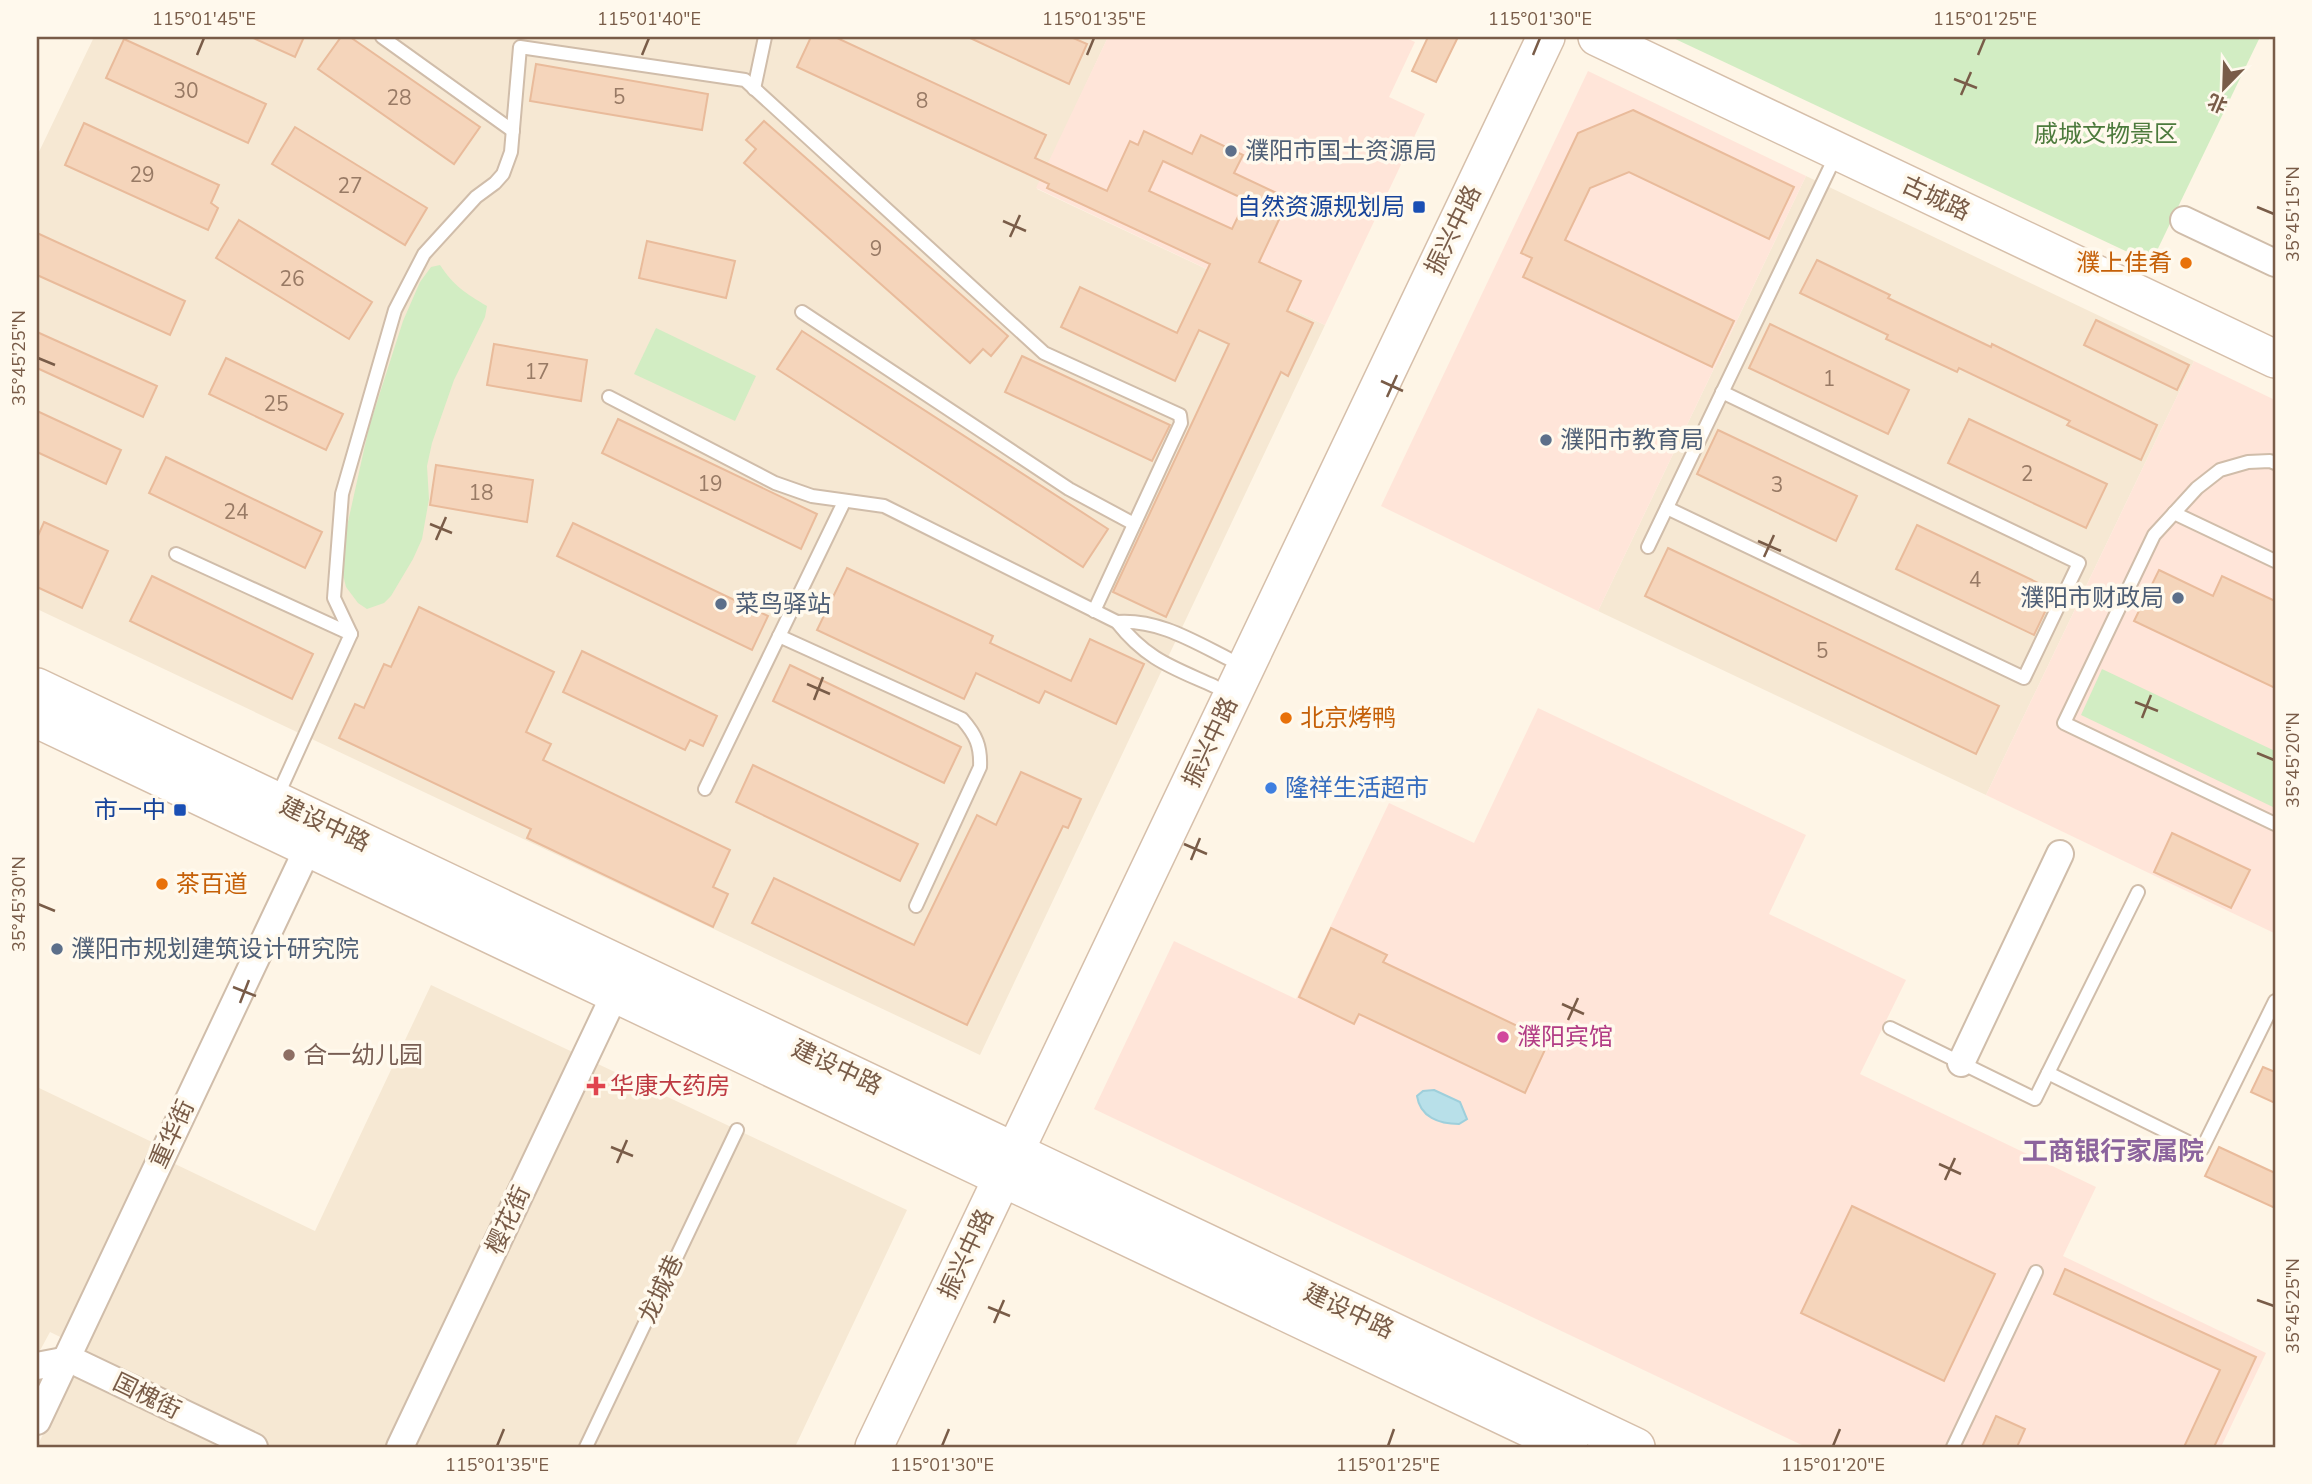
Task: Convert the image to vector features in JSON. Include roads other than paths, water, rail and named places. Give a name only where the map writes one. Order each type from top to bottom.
[{"type":"street","name":"振兴中路","points":[[874,1447],[999,1160],[1222,672],[1520,37]]},
{"type":"street","name":"振兴中路","points":[[851,1447],[999,1160],[1546,37]]},
{"type":"street","name":"古城路","points":[[1597,37],[2275,359]]},
{"type":"street","points":[[2184,219],[2275,263]]},
{"type":"street","name":"建设中路","points":[[37,687],[275,800],[1569,1447]]},
{"type":"street","name":"建设中路","points":[[37,719],[615,994],[999,1160],[1636,1447]]},
{"type":"street","name":"重华街","points":[[37,1421],[308,848]]},
{"type":"street","points":[[1961,1063],[2060,854]]},
{"type":"street","name":"樱花街","points":[[400,1447],[615,994]]},
{"type":"street","name":"国槐街","points":[[37,1366],[65,1361],[76,1362],[254,1447]]},
{"type":"lane","points":[[382,37],[513,131]]},
{"type":"lane","points":[[754,89],[765,37]]},
{"type":"lane","points":[[275,800],[351,634],[334,598],[342,494],[395,310],[424,254],[476,197],[503,174],[511,152],[520,47],[745,80],[1044,353],[1180,415],[1181,423],[1094,611]]},
{"type":"lane","points":[[1648,547],[1838,151]]},
{"type":"lane","points":[[802,312],[1069,489],[1134,524]]},
{"type":"lane","points":[[1667,508],[2024,678],[2079,563],[1722,392]]},
{"type":"lane","points":[[609,397],[775,483],[813,496],[884,506],[1117,622],[1132,640],[1156,659],[1222,672]]},
{"type":"lane","points":[[2275,463],[2248,461],[2220,470],[2197,488],[2154,535],[2064,723],[2275,824]]},
{"type":"lane","points":[[705,789],[844,502]]},
{"type":"lane","points":[[2174,513],[2275,561]]},
{"type":"lane","points":[[176,554],[351,634]]},
{"type":"lane","points":[[1117,622],[1152,624],[1222,672]]},
{"type":"lane","points":[[779,636],[962,719],[975,734],[981,750],[980,767],[916,906]]},
{"type":"lane","points":[[1890,1028],[2035,1099],[2138,892]]},
{"type":"lane","points":[[2048,1073],[2202,1149],[2275,1001]]},
{"type":"lane","name":"龙城巷","points":[[586,1447],[737,1130]]},
{"type":"lane","points":[[1953,1447],[2036,1272]]},
{"type":"water","points":[[1434,1090],[1460,1102],[1467,1119],[1459,1124],[1452,1124],[1438,1121],[1426,1114],[1417,1096],[1423,1091]]},
{"type":"place","name":"濮阳市国土资源局","points":[[1231,151]]},
{"type":"place","name":"自然资源规划局","points":[[1419,207]]},
{"type":"place","name":"濮上佳肴","points":[[2186,263]]},
{"type":"place","name":"濮阳市教育局","points":[[1546,440]]},
{"type":"place","name":"濮阳市财政局","points":[[2178,598]]},
{"type":"place","name":"菜鸟驿站","points":[[721,604]]},
{"type":"place","name":"北京烤鸭","points":[[1286,718]]},
{"type":"place","name":"隆祥生活超市","points":[[1271,788]]},
{"type":"place","name":"市一中","points":[[180,810]]},
{"type":"place","name":"茶百道","points":[[162,884]]},
{"type":"place","name":"濮阳市规划建筑设计研究院","points":[[57,949]]},
{"type":"place","name":"濮阳宾馆","points":[[1503,1037]]},
{"type":"place","name":"合一幼儿园","points":[[289,1055]]},
{"type":"place","name":"华康大药房","points":[[596,1086]]},
{"type":"district","name":"工商银行家属院","points":[[2113,1151]]},
{"type":"park label","name":"戚城文物景区","points":[[2106,134]]}]
